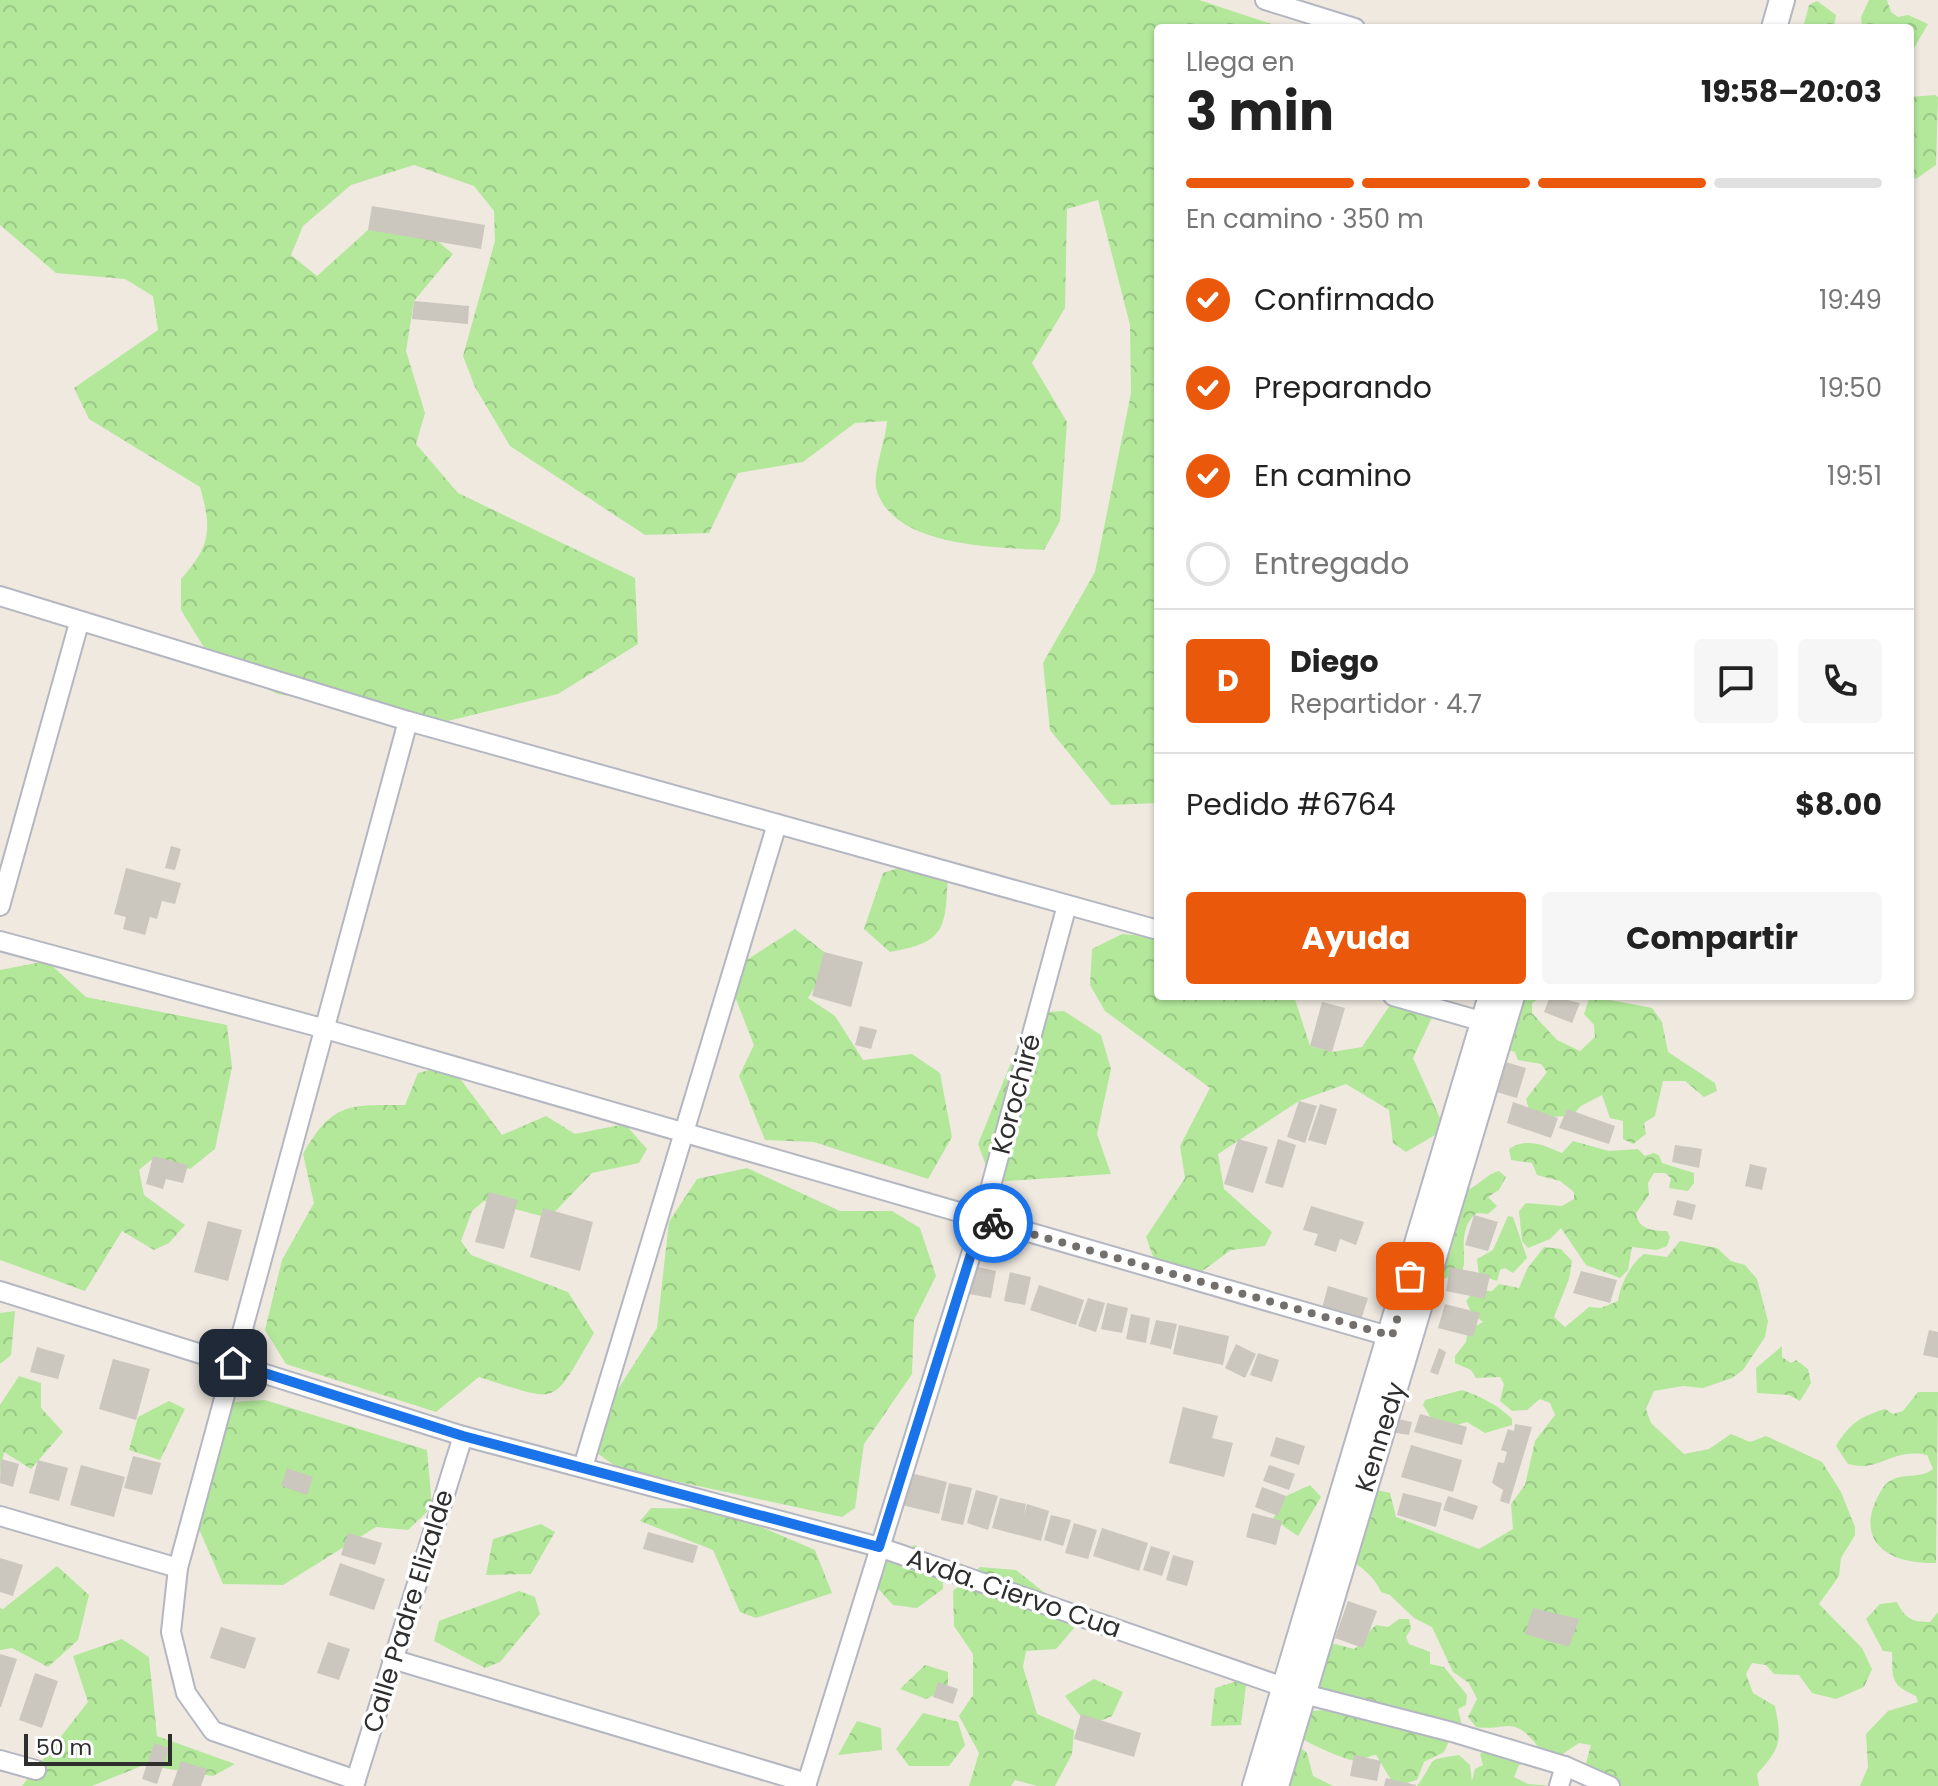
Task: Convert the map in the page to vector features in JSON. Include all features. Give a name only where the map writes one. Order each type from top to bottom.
[{"type":"main road","points":[[1775,24],[1782,0]]},
{"type":"main road","name":"Kennedy","points":[[1400,1339],[1490,1000]]},
{"type":"main road","name":"Kennedy","points":[[1276,1786],[1295,1690],[1400,1339],[1511,1000]]},
{"type":"main road","name":"Kennedy","points":[[1255,1786],[1295,1690]]},
{"type":"street","points":[[1265,0],[1342,24]]},
{"type":"street","points":[[0,596],[79,623],[408,721],[1154,929]]},
{"type":"street","points":[[0,906],[79,623]]},
{"type":"street","points":[[355,1783],[213,1731],[186,1693],[171,1632],[178,1568],[322,1028],[408,721]]},
{"type":"street","points":[[583,1467],[777,824]]},
{"type":"street","name":"Korochiré","points":[[807,1785],[982,1219],[1067,905]]},
{"type":"street","points":[[0,941],[322,1028],[1400,1339]]},
{"type":"street","points":[[1407,1000],[1484,1022]]},
{"type":"street","name":"Avda. Ciervo Cua","points":[[0,1291],[463,1436],[879,1547],[1295,1690],[1565,1766],[1610,1786]]},
{"type":"street","name":"Calle Padre Elizalde","points":[[355,1783],[463,1436]]},
{"type":"street","points":[[0,1516],[178,1568]]},
{"type":"street","points":[[392,1659],[807,1785]]},
{"type":"street","points":[[0,1760],[36,1770]]},
{"type":"street","points":[[1559,1786],[1565,1766]]},
{"type":"green space","points":[[0,0],[1199,0],[1271,24],[1154,24],[1154,803],[1111,805],[1050,730],[1043,663],[1095,572],[1131,393],[1130,325],[1098,200],[1067,209],[1065,308],[1032,363],[1067,422],[1060,521],[1044,550],[974,545],[924,533],[902,523],[886,508],[876,488],[887,421],[855,423],[803,462],[738,473],[709,533],[645,535],[510,446],[475,387],[463,356],[495,241],[494,211],[474,186],[414,165],[351,185],[303,226],[291,255],[317,276],[368,230],[428,233],[453,254],[414,301],[406,351],[425,413],[416,444],[458,493],[635,578],[638,644],[558,694],[440,723],[278,694],[216,667],[181,610],[181,579],[198,557],[206,536],[206,514],[200,487],[89,419],[74,388],[158,330],[153,296],[125,279],[56,273],[0,225]]},
{"type":"green space","points":[[1869,0],[1887,0],[1891,12],[1898,17],[1908,15],[1928,24],[1914,48],[1914,24],[1862,24],[1861,17]]},
{"type":"green space","points":[[1817,1],[1836,15],[1835,24],[1804,24],[1809,5]]},
{"type":"green space","points":[[1914,97],[1938,97],[1936,165],[1916,179],[1914,178]]},
{"type":"green space","points":[[915,863],[948,874],[944,919],[933,937],[909,948],[890,952],[864,929],[883,873]]},
{"type":"green space","points":[[795,929],[833,959],[808,998],[835,1016],[863,1060],[912,1054],[940,1073],[952,1137],[928,1179],[814,1142],[765,1140],[739,1076],[754,1045],[730,984],[734,968]]},
{"type":"green space","points":[[1122,934],[1154,937],[1154,1000],[1295,1000],[1310,1046],[1332,1052],[1362,1047],[1393,1000],[1440,1000],[1413,1058],[1440,1118],[1435,1135],[1406,1152],[1393,1143],[1389,1110],[1346,1084],[1299,1101],[1218,1154],[1224,1189],[1272,1232],[1265,1246],[1231,1250],[1190,1280],[1158,1270],[1146,1237],[1185,1178],[1180,1146],[1210,1088],[1105,1011],[1090,985],[1092,949]]},
{"type":"green space","points":[[47,961],[86,997],[227,1025],[232,1067],[215,1149],[190,1169],[151,1160],[139,1170],[144,1195],[185,1225],[169,1243],[154,1250],[122,1231],[85,1291],[0,1260],[0,970]]},
{"type":"green space","points":[[1509,1000],[1537,1000],[1532,1003],[1532,1013],[1557,1040],[1580,1051],[1595,1037],[1594,1025],[1584,1014],[1589,1000],[1611,1000],[1652,1008],[1662,1022],[1668,1052],[1715,1083],[1717,1091],[1704,1097],[1685,1081],[1663,1081],[1655,1116],[1644,1123],[1646,1134],[1633,1144],[1623,1139],[1623,1121],[1610,1118],[1602,1095],[1581,1106],[1572,1116],[1542,1117],[1529,1110],[1526,1099],[1547,1072],[1541,1064],[1518,1060],[1515,1052],[1507,1050]]},
{"type":"green space","points":[[1064,1011],[1101,1035],[1111,1069],[1097,1134],[1111,1174],[992,1182],[978,1144],[1031,1013]]},
{"type":"green space","points":[[450,1065],[502,1135],[546,1116],[575,1134],[625,1124],[647,1149],[639,1163],[592,1173],[549,1218],[484,1201],[472,1211],[461,1241],[471,1255],[568,1292],[594,1333],[569,1375],[551,1393],[526,1392],[479,1377],[436,1412],[286,1364],[265,1330],[282,1260],[314,1203],[303,1154],[314,1137],[324,1124],[344,1110],[369,1105],[405,1105],[418,1073]]},
{"type":"green space","points":[[1573,1141],[1609,1151],[1638,1149],[1645,1156],[1653,1153],[1659,1155],[1662,1163],[1694,1173],[1694,1183],[1688,1191],[1669,1188],[1671,1178],[1665,1173],[1654,1173],[1648,1183],[1649,1195],[1636,1213],[1637,1218],[1647,1228],[1667,1231],[1670,1237],[1667,1246],[1657,1250],[1632,1247],[1628,1270],[1620,1278],[1586,1265],[1561,1228],[1550,1239],[1528,1248],[1522,1241],[1519,1211],[1526,1203],[1562,1206],[1574,1199],[1574,1192],[1560,1181],[1537,1175],[1532,1163],[1511,1160],[1509,1149],[1528,1143],[1562,1153]]},
{"type":"green space","points":[[747,1168],[840,1211],[892,1211],[920,1228],[936,1276],[914,1320],[912,1374],[864,1444],[855,1508],[842,1517],[619,1469],[593,1450],[590,1433],[657,1328],[669,1222],[697,1179]]},
{"type":"green space","points":[[1499,1171],[1506,1177],[1499,1190],[1488,1197],[1497,1206],[1488,1214],[1477,1213],[1470,1220],[1464,1237],[1463,1268],[1461,1272],[1444,1279],[1435,1296],[1459,1192]]},
{"type":"green space","points":[[1508,1216],[1513,1217],[1527,1258],[1513,1273],[1505,1268],[1500,1270],[1497,1281],[1479,1275],[1477,1259],[1493,1250]]},
{"type":"green space","points":[[1680,1241],[1717,1248],[1731,1261],[1745,1265],[1757,1279],[1768,1321],[1765,1337],[1743,1370],[1732,1378],[1703,1388],[1683,1386],[1654,1391],[1646,1409],[1651,1423],[1684,1454],[1709,1449],[1731,1434],[1750,1442],[1766,1436],[1822,1462],[1841,1492],[1855,1527],[1855,1535],[1841,1558],[1839,1576],[1819,1604],[1862,1648],[1872,1669],[1864,1687],[1836,1699],[1812,1693],[1799,1675],[1774,1674],[1766,1665],[1752,1663],[1746,1674],[1753,1693],[1775,1706],[1779,1728],[1775,1750],[1757,1774],[1759,1786],[1583,1786],[1581,1781],[1591,1745],[1579,1743],[1551,1762],[1532,1740],[1515,1727],[1476,1727],[1468,1717],[1477,1699],[1469,1683],[1453,1672],[1432,1627],[1414,1618],[1390,1595],[1381,1592],[1370,1576],[1346,1554],[1377,1490],[1390,1493],[1396,1517],[1479,1549],[1513,1529],[1511,1504],[1525,1485],[1535,1441],[1555,1415],[1550,1403],[1540,1399],[1527,1410],[1512,1411],[1500,1401],[1504,1384],[1500,1377],[1476,1378],[1471,1370],[1455,1363],[1455,1356],[1466,1342],[1468,1330],[1483,1322],[1472,1314],[1466,1301],[1474,1291],[1492,1291],[1499,1284],[1519,1288],[1527,1269],[1544,1247],[1561,1249],[1572,1261],[1569,1279],[1554,1317],[1565,1327],[1589,1307],[1601,1308],[1618,1301],[1626,1276],[1644,1254],[1667,1257]]},
{"type":"green space","points":[[15,1311],[11,1355],[0,1364],[0,1313]]},
{"type":"green space","points":[[1782,1346],[1782,1357],[1791,1363],[1796,1360],[1808,1369],[1811,1383],[1800,1401],[1789,1395],[1757,1393],[1756,1368]]},
{"type":"green space","points":[[19,1376],[41,1383],[41,1408],[63,1432],[31,1469],[4,1452],[0,1473],[0,1405]]},
{"type":"green space","points":[[1462,1390],[1501,1410],[1512,1419],[1512,1425],[1485,1433],[1467,1422],[1448,1428],[1433,1421],[1423,1405],[1425,1400]]},
{"type":"green space","points":[[1918,1392],[1938,1392],[1936,1563],[1910,1561],[1888,1553],[1873,1537],[1870,1525],[1873,1508],[1884,1486],[1893,1479],[1933,1469],[1927,1455],[1904,1454],[1859,1466],[1848,1464],[1836,1446],[1856,1422],[1885,1409],[1893,1414],[1903,1411]]},
{"type":"green space","points":[[265,1400],[427,1450],[432,1507],[408,1530],[376,1527],[283,1585],[223,1584],[199,1529],[232,1402]]},
{"type":"green space","points":[[169,1401],[185,1409],[160,1460],[129,1450],[138,1417]]},
{"type":"green space","points":[[1310,1485],[1321,1497],[1298,1536],[1273,1519],[1286,1496]]},
{"type":"green space","points":[[651,1508],[719,1509],[815,1550],[832,1593],[756,1618],[740,1612],[713,1550],[640,1521]]},
{"type":"green space","points":[[541,1524],[555,1532],[531,1574],[486,1575],[493,1539]]},
{"type":"green space","points":[[915,1545],[943,1564],[943,1589],[917,1608],[893,1605],[874,1584],[877,1568]]},
{"type":"green space","points":[[57,1566],[89,1595],[78,1640],[48,1667],[12,1648],[0,1650],[0,1608],[3,1609]]},
{"type":"green space","points":[[980,1567],[1016,1570],[1080,1621],[1056,1649],[1026,1651],[1023,1667],[1037,1714],[1074,1730],[1072,1754],[1055,1786],[1037,1786],[1015,1780],[1011,1786],[969,1786],[979,1753],[959,1716],[973,1695],[973,1654],[954,1626],[953,1591]]},
{"type":"green space","points":[[519,1591],[535,1597],[540,1614],[500,1662],[485,1668],[434,1641],[439,1621]]},
{"type":"green space","points":[[1897,1602],[1909,1618],[1918,1621],[1930,1622],[1938,1612],[1938,1786],[1860,1786],[1868,1767],[1866,1734],[1888,1711],[1918,1702],[1916,1696],[1897,1684],[1893,1674],[1892,1652],[1883,1651],[1866,1619],[1880,1604]]},
{"type":"green space","points":[[1399,1619],[1409,1619],[1411,1629],[1406,1637],[1409,1644],[1430,1652],[1430,1664],[1444,1667],[1467,1695],[1466,1705],[1458,1709],[1462,1726],[1453,1733],[1444,1752],[1424,1762],[1417,1780],[1400,1785],[1393,1783],[1376,1755],[1354,1761],[1300,1737],[1302,1726],[1312,1711],[1363,1707],[1354,1696],[1317,1688],[1318,1648],[1331,1643],[1354,1649],[1376,1625],[1388,1627]]},
{"type":"green space","points":[[122,1639],[149,1657],[157,1736],[235,1764],[213,1776],[144,1765],[92,1786],[22,1786],[88,1702],[73,1656]]},
{"type":"green space","points":[[925,1665],[948,1672],[948,1688],[926,1699],[900,1689]]},
{"type":"green space","points":[[1247,1678],[1241,1725],[1211,1726],[1215,1688]]},
{"type":"green space","points":[[1094,1679],[1123,1692],[1112,1716],[1088,1726],[1065,1696]]},
{"type":"green space","points":[[923,1713],[958,1722],[965,1745],[949,1766],[909,1766],[896,1749]]},
{"type":"green space","points":[[857,1721],[881,1728],[882,1750],[838,1755]]},
{"type":"green space","points":[[1512,1738],[1532,1748],[1535,1761],[1519,1765],[1514,1777],[1528,1784],[1553,1786],[1417,1786],[1432,1762],[1459,1755],[1470,1765],[1472,1781],[1475,1769],[1483,1765],[1480,1754],[1500,1739]]},
{"type":"green space","points":[[1296,1744],[1307,1753],[1313,1776],[1333,1786],[1289,1786]]},
{"type":"building","points":[[372,206],[485,225],[481,249],[368,230]]},
{"type":"building","points":[[414,301],[469,306],[468,324],[412,319]]},
{"type":"building","points":[[171,846],[181,849],[175,870],[165,868]]},
{"type":"building","points":[[126,868],[181,883],[175,904],[162,901],[157,919],[150,917],[145,935],[123,929],[126,917],[114,914]]},
{"type":"building","points":[[824,952],[863,962],[851,1007],[812,996]]},
{"type":"building","points":[[1548,1000],[1580,1003],[1572,1023],[1544,1012]]},
{"type":"building","points":[[1322,1002],[1345,1008],[1332,1052],[1310,1046]]},
{"type":"building","points":[[860,1026],[877,1030],[871,1049],[855,1045]]},
{"type":"building","points":[[1502,1061],[1526,1068],[1517,1098],[1493,1091]]},
{"type":"building","points":[[1299,1101],[1317,1106],[1305,1143],[1287,1137]]},
{"type":"building","points":[[1513,1102],[1558,1118],[1551,1138],[1507,1123]]},
{"type":"building","points":[[1320,1104],[1337,1109],[1326,1145],[1308,1140]]},
{"type":"building","points":[[1567,1109],[1615,1126],[1609,1144],[1559,1128]]},
{"type":"building","points":[[1238,1139],[1268,1147],[1253,1193],[1224,1184]]},
{"type":"building","points":[[1278,1139],[1296,1145],[1283,1188],[1265,1183]]},
{"type":"building","points":[[1675,1145],[1702,1149],[1699,1168],[1672,1162]]},
{"type":"building","points":[[153,1156],[188,1165],[183,1183],[166,1179],[163,1189],[146,1184]]},
{"type":"building","points":[[1750,1164],[1767,1168],[1762,1190],[1745,1186]]},
{"type":"building","points":[[489,1192],[518,1200],[504,1249],[475,1242]]},
{"type":"building","points":[[1677,1200],[1696,1205],[1692,1220],[1673,1215]]},
{"type":"building","points":[[1311,1206],[1364,1222],[1356,1245],[1340,1239],[1336,1252],[1314,1245],[1318,1234],[1303,1230]]},
{"type":"building","points":[[543,1208],[593,1222],[580,1271],[530,1257]]},
{"type":"building","points":[[1474,1215],[1498,1222],[1488,1251],[1465,1245]]},
{"type":"building","points":[[208,1221],[242,1230],[228,1281],[194,1272]]},
{"type":"building","points":[[969,1265],[996,1271],[991,1298],[963,1293]]},
{"type":"building","points":[[1450,1267],[1490,1275],[1485,1299],[1446,1291]]},
{"type":"building","points":[[1581,1271],[1617,1280],[1610,1303],[1573,1293]]},
{"type":"building","points":[[1010,1272],[1031,1277],[1025,1305],[1004,1301]]},
{"type":"building","points":[[1039,1285],[1084,1300],[1076,1325],[1030,1310]]},
{"type":"building","points":[[1328,1286],[1368,1298],[1361,1320],[1322,1308]]},
{"type":"building","points":[[1088,1298],[1105,1303],[1096,1332],[1078,1326]]},
{"type":"building","points":[[1107,1303],[1128,1308],[1122,1333],[1101,1329]]},
{"type":"building","points":[[1445,1304],[1480,1313],[1473,1337],[1438,1328]]},
{"type":"building","points":[[1131,1314],[1150,1318],[1146,1343],[1126,1339]]},
{"type":"building","points":[[1156,1320],[1177,1324],[1171,1349],[1150,1344]]},
{"type":"building","points":[[1179,1325],[1229,1336],[1223,1365],[1173,1354]]},
{"type":"building","points":[[1929,1330],[1938,1332],[1938,1358],[1923,1355]]},
{"type":"building","points":[[1236,1344],[1256,1354],[1245,1378],[1225,1368]]},
{"type":"building","points":[[37,1347],[65,1355],[58,1379],[30,1372]]},
{"type":"building","points":[[1439,1348],[1446,1352],[1438,1375],[1430,1372]]},
{"type":"building","points":[[1258,1353],[1279,1360],[1272,1382],[1250,1375]]},
{"type":"building","points":[[113,1359],[150,1369],[136,1420],[99,1409]]},
{"type":"building","points":[[1183,1407],[1218,1416],[1212,1438],[1233,1443],[1224,1477],[1169,1463]]},
{"type":"building","points":[[1420,1414],[1467,1427],[1462,1445],[1414,1432]]},
{"type":"building","points":[[1394,1418],[1412,1422],[1409,1435],[1391,1432]]},
{"type":"building","points":[[1515,1424],[1532,1427],[1509,1504],[1500,1501],[1503,1490],[1492,1483],[1498,1462],[1504,1463],[1507,1452],[1501,1450],[1508,1429],[1514,1431]]},
{"type":"building","points":[[1276,1437],[1305,1446],[1299,1465],[1270,1456]]},
{"type":"building","points":[[1411,1445],[1462,1460],[1453,1492],[1401,1477]]},
{"type":"building","points":[[133,1456],[161,1463],[152,1495],[124,1488]]},
{"type":"building","points":[[1,1459],[19,1464],[13,1487],[0,1483]]},
{"type":"building","points":[[38,1460],[68,1468],[59,1501],[29,1493]]},
{"type":"building","points":[[81,1465],[125,1477],[114,1517],[70,1505]]},
{"type":"building","points":[[1269,1465],[1295,1474],[1289,1490],[1263,1481]]},
{"type":"building","points":[[287,1468],[313,1477],[307,1495],[281,1486]]},
{"type":"building","points":[[907,1472],[947,1482],[939,1514],[898,1504]]},
{"type":"building","points":[[949,1483],[972,1488],[963,1525],[941,1520]]},
{"type":"building","points":[[1262,1487],[1286,1496],[1278,1516],[1255,1507]]},
{"type":"building","points":[[976,1490],[998,1496],[988,1530],[967,1523]]},
{"type":"building","points":[[1403,1493],[1442,1503],[1436,1527],[1397,1515]]},
{"type":"building","points":[[1448,1496],[1478,1506],[1473,1520],[1443,1510]]},
{"type":"building","points":[[1000,1498],[1026,1504],[1024,1515],[1027,1504],[1049,1511],[1041,1541],[992,1528]]},
{"type":"building","points":[[1252,1513],[1282,1521],[1276,1545],[1246,1537]]},
{"type":"building","points":[[1051,1515],[1071,1520],[1063,1546],[1044,1540]]},
{"type":"building","points":[[1074,1523],[1097,1530],[1088,1559],[1065,1553]]},
{"type":"building","points":[[1102,1528],[1148,1543],[1139,1571],[1093,1556]]},
{"type":"building","points":[[648,1532],[698,1546],[693,1563],[643,1549]]},
{"type":"building","points":[[348,1533],[382,1543],[375,1565],[341,1555]]},
{"type":"building","points":[[1151,1546],[1170,1552],[1162,1576],[1143,1570]]},
{"type":"building","points":[[1173,1555],[1194,1561],[1187,1586],[1166,1580]]},
{"type":"building","points":[[0,1558],[23,1565],[13,1596],[0,1592]]},
{"type":"building","points":[[340,1563],[385,1579],[374,1610],[329,1595]]},
{"type":"building","points":[[1348,1601],[1377,1611],[1363,1648],[1335,1638]]},
{"type":"building","points":[[1533,1608],[1579,1619],[1569,1647],[1525,1634]]},
{"type":"building","points":[[221,1627],[256,1638],[245,1669],[210,1658]]},
{"type":"building","points":[[328,1642],[350,1649],[339,1680],[317,1673]]},
{"type":"building","points":[[0,1654],[17,1659],[1,1707],[0,1707]]},
{"type":"building","points":[[35,1673],[58,1681],[42,1728],[19,1720]]},
{"type":"building","points":[[938,1682],[958,1689],[953,1704],[933,1697]]},
{"type":"building","points":[[1081,1714],[1141,1733],[1134,1757],[1074,1739]]},
{"type":"building","points":[[154,1743],[169,1748],[157,1784],[142,1779]]},
{"type":"building","points":[[1354,1755],[1381,1761],[1377,1781],[1350,1776]]},
{"type":"building","points":[[181,1761],[207,1769],[201,1786],[172,1786]]},
{"type":"building","points":[[1386,1778],[1416,1785],[1416,1786],[1384,1786]]},
{"type":"way so far","points":[[993,1223],[1392,1336],[1410,1276]]},
{"type":"route","points":[[233,1363],[463,1436],[879,1547],[982,1219],[993,1223]]}]
